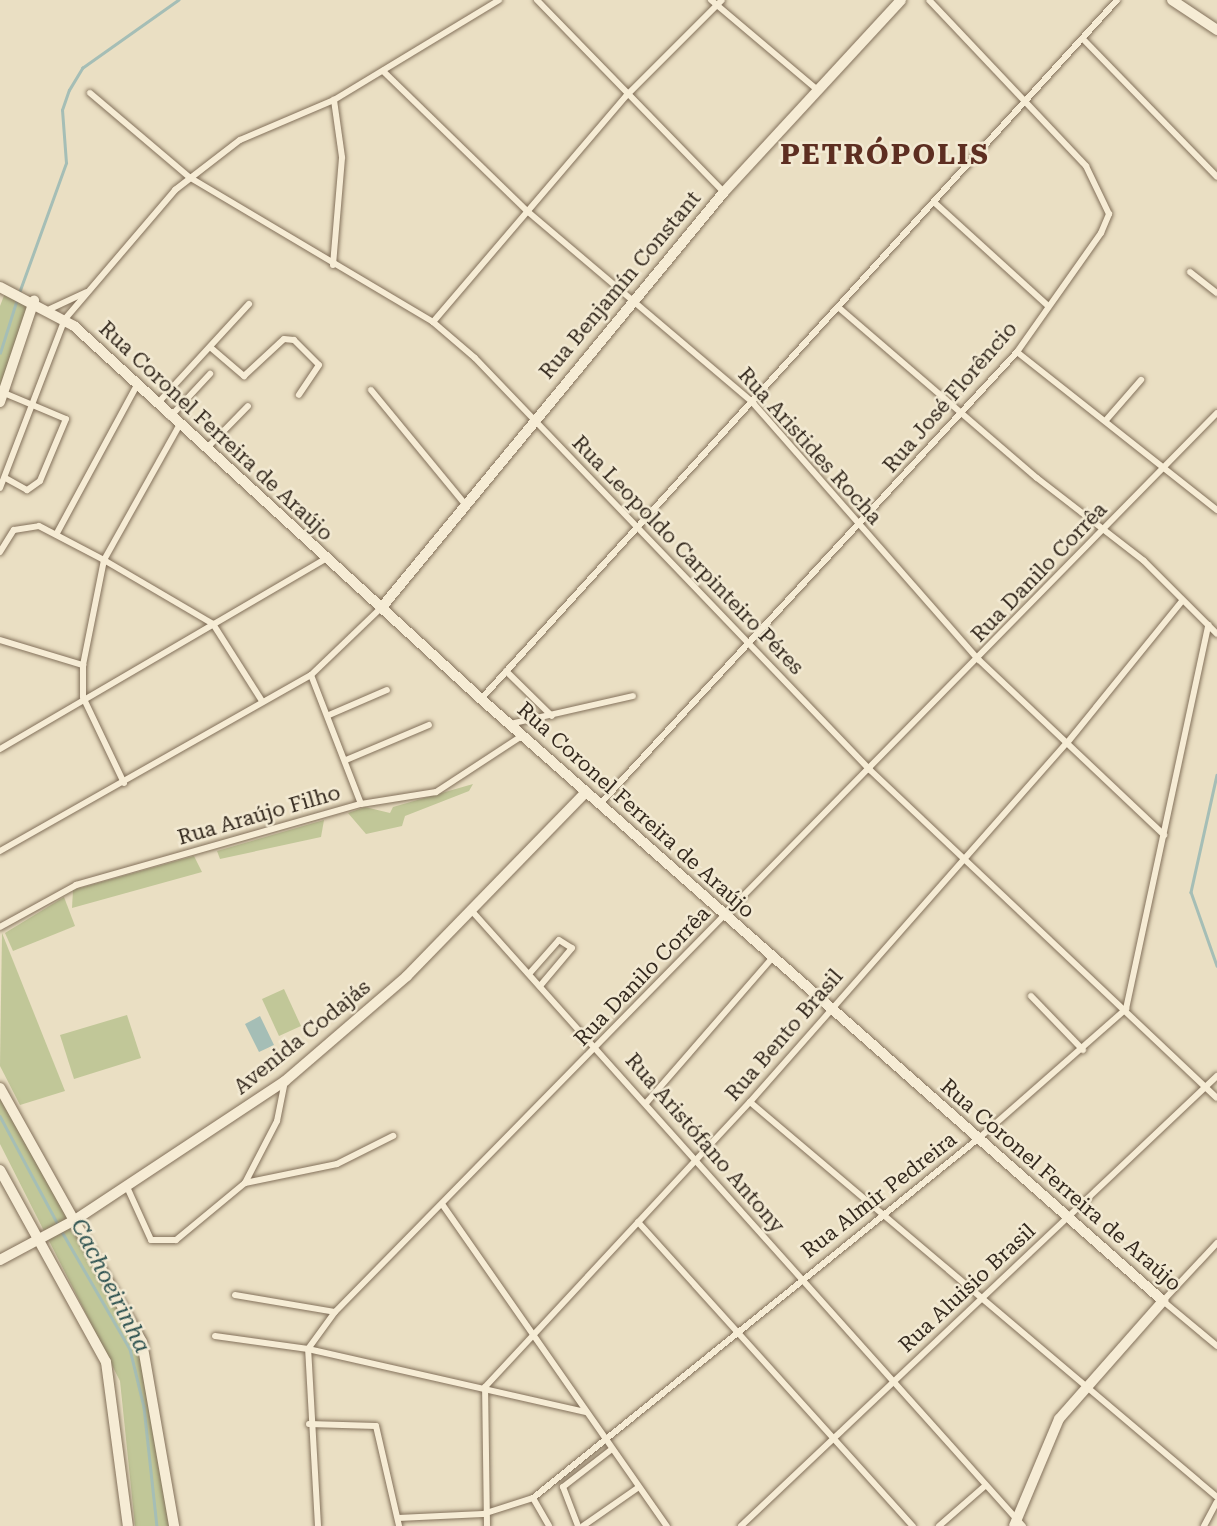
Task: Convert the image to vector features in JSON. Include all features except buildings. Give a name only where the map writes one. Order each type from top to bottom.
[{"type":"street","points":[[0,488],[36,406],[65,319],[190,177],[240,140],[334,100],[499,0]]},
{"type":"street","points":[[537,0],[724,192]]},
{"type":"street","points":[[711,0],[720,3],[815,88]]},
{"type":"street","name":"Rua Benjamín Constant","points":[[382,607],[464,503],[724,192],[815,88],[871,40],[901,0]]},
{"type":"street","points":[[929,0],[1029,100]]},
{"type":"street","points":[[481,699],[640,529],[1117,0]]},
{"type":"street","points":[[1172,0],[1217,30]]},
{"type":"street","points":[[433,321],[628,96],[720,3]]},
{"type":"street","points":[[1083,39],[1217,177]]},
{"type":"street","name":"Rua Aristides Rocha","points":[[383,71],[527,211],[634,298],[753,403],[979,660],[1164,835]]},
{"type":"street","name":"Rua Leopoldo Carpinteiro Péres","points":[[90,93],[190,177],[333,265],[433,321],[534,419],[870,770],[966,857],[1217,1098]]},
{"type":"street","points":[[333,265],[342,157],[334,100]]},
{"type":"street","name":"Rua José Florêncio","points":[[599,804],[746,643],[859,526],[1017,352],[1109,214],[1086,166],[1029,100]]},
{"type":"street","points":[[935,203],[1048,306]]},
{"type":"street","points":[[1190,272],[1217,293]]},
{"type":"street","name":"Rua Coronel Ferreira de Araújo","points":[[2,289],[50,309],[65,319],[179,426],[481,699],[1068,1218],[1217,1346]]},
{"type":"street","points":[[50,309],[88,291]]},
{"type":"street","points":[[5,478],[31,489],[56,452],[66,419],[36,406],[2,398],[30,300]]},
{"type":"street","points":[[157,404],[249,304]]},
{"type":"street","points":[[838,307],[961,415],[1105,528],[1217,634]]},
{"type":"street","points":[[210,348],[244,376],[284,339],[294,340],[319,365],[299,395]]},
{"type":"street","points":[[1017,352],[1107,419],[1217,510]]},
{"type":"street","points":[[170,417],[210,374]]},
{"type":"street","points":[[1107,419],[1141,380]]},
{"type":"street","points":[[57,533],[137,385]]},
{"type":"street","points":[[371,390],[464,503]]},
{"type":"street","points":[[206,449],[248,406]]},
{"type":"street","name":"Rua Danilo Corrêa","points":[[308,1349],[335,1312],[598,1047],[724,914],[979,660],[1217,413]]},
{"type":"street","points":[[124,783],[83,697],[83,665],[104,560],[179,426]]},
{"type":"street","points":[[0,551],[5,539],[26,525],[57,533],[213,624],[262,701]]},
{"type":"street","points":[[0,749],[83,697],[325,559]]},
{"type":"street","name":"Rua Bento Brasil","points":[[485,1387],[750,1102],[830,1007],[1067,743],[1182,601]]},
{"type":"street","points":[[0,851],[311,675],[382,607]]},
{"type":"street","points":[[1125,1009],[1208,625]]},
{"type":"street","points":[[0,640],[83,665]]},
{"type":"street","points":[[506,671],[552,716]]},
{"type":"street","points":[[311,675],[329,715],[361,804]]},
{"type":"street","points":[[329,715],[387,691]]},
{"type":"street","points":[[510,724],[633,696]]},
{"type":"street","points":[[346,760],[429,725]]},
{"type":"street","name":"Rua Araújo Filho","points":[[0,927],[76,885],[361,804],[436,792],[523,735]]},
{"type":"street","name":"Avenida Codajás","points":[[0,1260],[71,1222],[127,1187],[285,1080],[407,976],[586,792]]},
{"type":"street","name":"Rua Aristófano Antony","points":[[471,910],[647,1102],[1018,1524]]},
{"type":"street","points":[[529,974],[559,940],[572,948],[540,986]]},
{"type":"street","points":[[647,1102],[773,957]]},
{"type":"street","points":[[1031,996],[1083,1050]]},
{"type":"street","name":"Rua Almir Pedreira","points":[[533,1498],[736,1330],[979,1138],[1083,1050],[1125,1009]]},
{"type":"street","name":"Rua Aluisio Brasil","points":[[741,1526],[891,1381],[1217,1076]]},
{"type":"street","points":[[127,1187],[142,1228],[162,1243],[176,1240],[245,1183],[278,1121],[285,1080]]},
{"type":"street","points":[[0,1088],[71,1222],[142,1342],[174,1526]]},
{"type":"street","points":[[750,1102],[884,1213],[1217,1499],[1204,1526]]},
{"type":"street","points":[[245,1183],[337,1164],[393,1136]]},
{"type":"street","points":[[0,1170],[42,1237],[106,1362],[128,1526]]},
{"type":"street","points":[[442,1204],[665,1523],[655,1526]]},
{"type":"street","points":[[638,1222],[913,1526]]},
{"type":"street","points":[[1018,1524],[1045,1440],[1086,1386],[1217,1243]]},
{"type":"street","points":[[235,1294],[335,1312]]},
{"type":"street","points":[[215,1336],[308,1349],[587,1412]]},
{"type":"street","points":[[308,1349],[309,1424],[318,1526]]},
{"type":"street","points":[[485,1387],[483,1514],[487,1526]]},
{"type":"street","points":[[309,1424],[376,1426],[383,1443],[399,1526]]},
{"type":"street","points":[[612,1449],[562,1489],[580,1526],[639,1487]]},
{"type":"street","points":[[939,1526],[986,1485]]},
{"type":"street","points":[[398,1518],[483,1514],[533,1498],[549,1526]]},
{"type":"green space","points":[[5,293],[29,302],[0,388],[0,306]]},
{"type":"green space","points":[[473,784],[469,791],[405,816],[402,826],[366,834],[348,813],[365,807],[390,813],[393,807]]},
{"type":"green space","points":[[324,820],[321,837],[220,859],[217,851]]},
{"type":"green space","points":[[194,856],[202,872],[72,908],[73,890]]},
{"type":"green space","points":[[64,897],[75,926],[13,951],[5,933]]},
{"type":"green space","points":[[2,933],[65,1091],[20,1105],[0,1066]]},
{"type":"green space","points":[[284,989],[301,1026],[279,1036],[262,999]]},
{"type":"green space","points":[[127,1015],[141,1058],[74,1079],[60,1035]]},
{"type":"green space","points":[[0,1088],[139,1341],[169,1526],[135,1526],[120,1381],[0,1144]]},
{"type":"water","points":[[260,1016],[274,1045],[259,1052],[245,1024]]},
{"type":"waterway","name":"Cachoeirinha","points":[[19,293],[66,163],[62,110],[69,90],[82,68],[178,0]]},
{"type":"waterway","name":"Cachoeirinha","points":[[0,353],[17,299]]},
{"type":"waterway","name":"PETRÓPOLIS","points":[[1217,775],[1191,892],[1217,966]]},
{"type":"waterway","name":"Cachoeirinha","points":[[0,1116],[58,1224]]},
{"type":"waterway","name":"Cachoeirinha","points":[[61,1230],[130,1349],[144,1407],[157,1526]]},
{"type":"district","name":"PETRÓPOLIS","points":[[885,155]]}]
